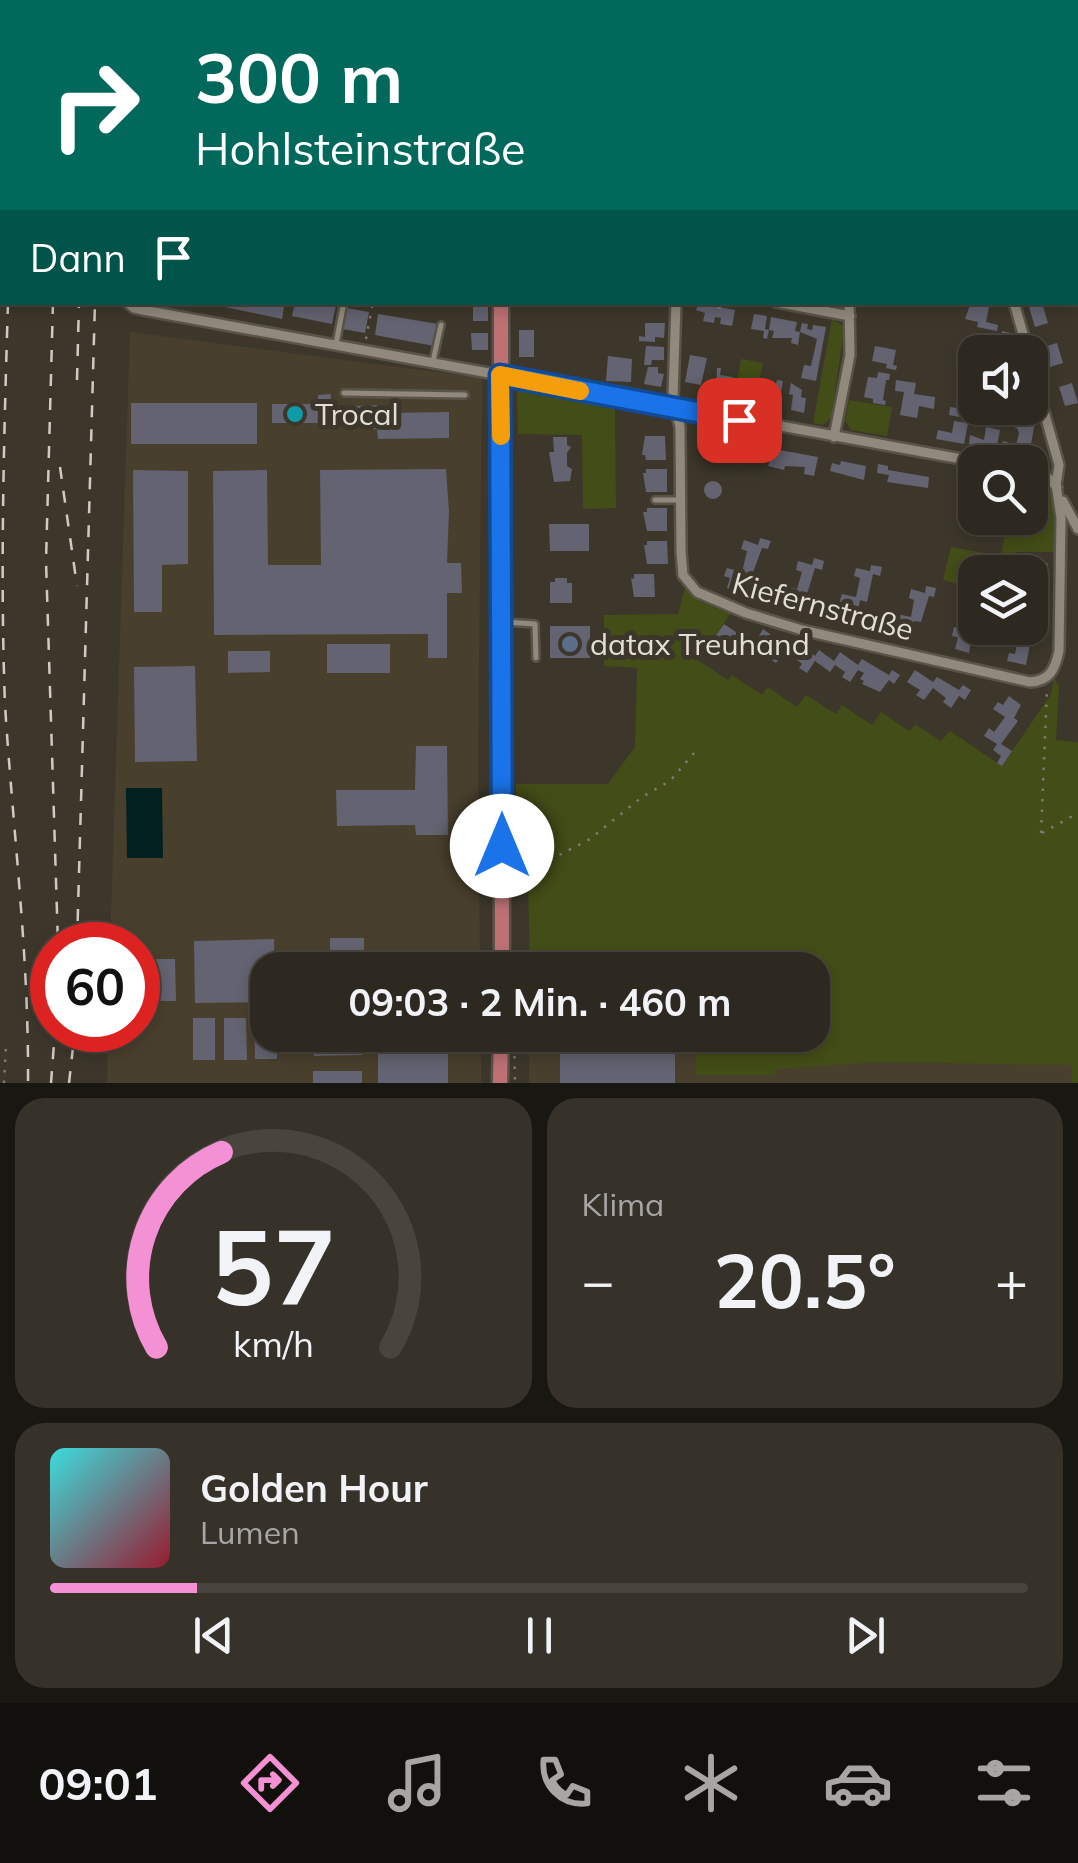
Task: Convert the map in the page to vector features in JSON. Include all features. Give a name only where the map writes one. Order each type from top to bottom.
[{"type":"main road","points":[[502,305],[502,952]]},
{"type":"main road","points":[[500,1083],[501,1052]]},
{"type":"street","name":"Kiefernstraße","points":[[676,305],[683,575],[705,599],[822,635],[1030,682],[1046,679],[1053,672],[1060,651],[1060,518],[1056,485],[1059,466],[1048,425]]},
{"type":"street","points":[[792,305],[850,316]]},
{"type":"street","points":[[834,437],[850,355],[849,305]]},
{"type":"street","points":[[1015,305],[1023,335]]},
{"type":"street","points":[[130,306],[676,410],[958,459]]},
{"type":"street","points":[[1048,481],[1056,485],[1078,529]]},
{"type":"lane","points":[[336,346],[343,307]]},
{"type":"lane","points":[[433,364],[441,325]]},
{"type":"lane","points":[[344,392],[464,394]]},
{"type":"lane","points":[[655,500],[681,500]]},
{"type":"lane","points":[[501,622],[536,624],[536,658]]},
{"type":"path","points":[[364,351],[372,305]]},
{"type":"path","points":[[720,309],[721,305]]},
{"type":"path","points":[[1047,685],[1041,834],[1078,813]]},
{"type":"path","points":[[502,877],[521,875],[584,843],[642,796],[670,782],[694,753]]},
{"type":"path","points":[[4,1083],[6,1046]]},
{"type":"path","points":[[514,1052],[515,1083]]},
{"type":"shaded area","points":[[130,332],[482,378],[480,952],[250,952],[250,1052],[481,1052],[481,1083],[107,1083],[108,1052],[160,1052],[160,922],[111,922]]},
{"type":"shaded area","points":[[1078,1010],[1078,1083],[529,1083],[529,1052],[830,1052],[830,1033]]},
{"type":"green space","points":[[832,319],[842,325],[843,337],[831,418],[823,425],[813,423]]},
{"type":"green space","points":[[741,359],[763,363],[753,413],[732,408]]},
{"type":"green space","points":[[517,388],[615,406],[616,508],[583,509],[582,435],[518,434]]},
{"type":"green space","points":[[849,400],[892,407],[887,436],[851,430],[845,421]]},
{"type":"green space","points":[[1048,491],[1056,509],[1055,552],[1001,555],[1005,535],[1048,535]]},
{"type":"green space","points":[[951,547],[995,555],[958,555],[958,584],[943,580]]},
{"type":"green space","points":[[685,588],[699,601],[730,614],[699,661],[728,680],[732,675],[762,695],[768,687],[797,707],[806,695],[836,714],[842,705],[872,725],[881,712],[909,731],[916,725],[941,741],[950,731],[1002,766],[1051,694],[1054,678],[1059,687],[1056,740],[1078,742],[1078,1083],[1072,1083],[1071,1065],[879,1062],[776,1069],[774,1075],[696,1075],[695,1052],[830,1052],[830,952],[530,952],[528,882],[516,872],[516,784],[608,784],[635,747],[637,668],[604,666],[604,615],[678,614]]},
{"type":"water","points":[[126,788],[162,788],[163,858],[127,858]]},
{"type":"building","points":[[215,305],[278,305],[284,307],[282,319]]},
{"type":"building","points":[[294,305],[336,305],[332,324],[292,316]]},
{"type":"building","points":[[473,305],[488,305],[488,321],[473,321]]},
{"type":"building","points":[[698,305],[709,305],[735,310],[732,326],[720,324],[721,318],[715,317],[714,323],[703,321],[705,313],[696,310]]},
{"type":"building","points":[[970,305],[989,305],[986,322],[998,325],[997,331],[977,327],[978,322],[965,319]]},
{"type":"building","points":[[1043,305],[1048,323],[1035,327],[1029,307]]},
{"type":"building","points":[[346,308],[369,312],[365,333],[342,329]]},
{"type":"building","points":[[378,314],[438,324],[434,346],[375,335]]},
{"type":"building","points":[[754,314],[767,316],[767,339],[763,338],[764,331],[751,329]]},
{"type":"building","points":[[771,317],[797,322],[798,345],[791,343],[792,338],[772,338],[774,331],[769,330]]},
{"type":"building","points":[[645,323],[665,323],[664,338],[639,341],[639,336],[645,337]]},
{"type":"building","points":[[802,323],[812,330],[813,325],[826,327],[816,381],[801,378],[804,365],[811,366],[817,339],[800,332]]},
{"type":"building","points":[[519,330],[534,330],[534,357],[519,357]]},
{"type":"building","points":[[471,333],[488,333],[488,350],[472,350]]},
{"type":"building","points":[[1057,343],[1063,363],[1050,367],[1048,346]]},
{"type":"building","points":[[646,346],[664,347],[664,360],[644,365]]},
{"type":"building","points":[[875,346],[896,350],[896,370],[872,361]]},
{"type":"building","points":[[690,355],[707,358],[701,385],[685,382]]},
{"type":"building","points":[[608,356],[632,359],[631,382],[606,381]]},
{"type":"building","points":[[648,367],[658,367],[658,373],[664,374],[661,387],[644,384]]},
{"type":"building","points":[[717,368],[721,368],[720,375],[733,377],[728,402],[716,400]]},
{"type":"building","points":[[878,372],[890,374],[885,405],[864,397],[868,377],[877,378]]},
{"type":"building","points":[[777,380],[783,381],[773,409],[759,406],[764,386],[775,388]]},
{"type":"building","points":[[896,380],[916,383],[914,394],[935,397],[934,409],[919,406],[917,418],[900,415],[904,392],[895,391]]},
{"type":"building","points":[[791,383],[806,398],[804,413],[791,410]]},
{"type":"building","points":[[1072,383],[1078,403],[1065,406],[1059,387]]},
{"type":"building","name":"Trocal","points":[[331,394],[329,423],[272,423],[272,404],[318,404],[318,395]]},
{"type":"building","points":[[958,400],[958,417],[949,415],[950,407],[957,408]]},
{"type":"building","points":[[131,403],[257,403],[257,444],[131,444]]},
{"type":"building","points":[[377,405],[377,413],[449,412],[449,438],[378,439],[377,429],[369,429],[369,421],[362,421],[362,414],[356,414],[356,406]]},
{"type":"building","points":[[954,421],[968,425],[964,444],[936,439],[938,430],[952,433]]},
{"type":"building","points":[[1034,425],[1031,445],[1016,445],[1019,433],[1010,426]]},
{"type":"building","points":[[986,427],[1000,430],[997,445],[969,444],[970,435],[984,440]]},
{"type":"building","points":[[645,436],[665,436],[666,460],[646,460],[642,455]]},
{"type":"building","points":[[553,437],[567,437],[571,447],[567,453],[567,466],[572,469],[570,481],[554,482],[549,452],[554,452]]},
{"type":"building","points":[[719,440],[753,446],[751,456],[717,450]]},
{"type":"building","points":[[774,449],[818,457],[814,476],[804,474],[805,467],[785,466],[784,470],[768,466]]},
{"type":"building","points":[[841,461],[866,466],[864,480],[830,471],[832,463],[840,465]]},
{"type":"building","points":[[878,464],[888,466],[888,470],[929,477],[928,488],[887,482],[889,475],[877,473]]},
{"type":"building","points":[[446,469],[447,563],[461,563],[462,593],[447,593],[447,658],[428,658],[428,634],[214,635],[213,471],[267,470],[268,565],[321,565],[320,470]]},
{"type":"building","points":[[646,469],[667,469],[667,492],[646,492]]},
{"type":"building","points":[[133,470],[188,471],[188,564],[162,565],[162,612],[134,612]]},
{"type":"building","points":[[713,481],[722,490],[713,499],[704,490]]},
{"type":"building","points":[[647,508],[667,508],[667,531],[647,531],[643,512]]},
{"type":"building","points":[[549,524],[589,524],[589,551],[550,551]]},
{"type":"building","points":[[760,538],[771,541],[768,549],[762,548],[751,578],[744,576],[740,592],[727,588],[727,568],[742,572],[747,551],[741,549],[744,540],[758,545]]},
{"type":"building","points":[[647,541],[667,541],[668,564],[647,564]]},
{"type":"building","points":[[814,558],[824,561],[822,570],[815,568],[807,594],[801,592],[797,611],[782,607],[786,595],[781,593],[783,585],[797,589],[802,572],[796,570],[798,561],[812,565]]},
{"type":"building","points":[[871,565],[882,567],[880,576],[873,574],[867,602],[860,600],[855,626],[841,622],[845,604],[839,603],[842,594],[856,597],[860,578],[854,576],[856,568],[870,571]]},
{"type":"building","points":[[634,574],[654,574],[655,597],[634,597]]},
{"type":"building","points":[[555,578],[567,578],[567,583],[572,583],[572,603],[550,603],[550,582],[555,582]]},
{"type":"building","points":[[926,586],[936,588],[934,597],[929,596],[921,622],[914,621],[911,639],[897,636],[897,614],[911,617],[911,589],[925,593]]},
{"type":"building","points":[[724,624],[742,636],[745,631],[752,637],[746,646],[740,642],[733,654],[725,649],[728,644],[721,639],[717,644],[712,641]]},
{"type":"building","name":"datax Treuhand","points":[[550,626],[590,626],[590,658],[550,658]]},
{"type":"building","points":[[763,629],[785,645],[789,640],[798,643],[815,656],[819,650],[834,661],[840,652],[858,665],[862,659],[889,675],[892,670],[900,675],[894,684],[889,680],[880,692],[862,684],[864,673],[858,670],[850,682],[835,665],[830,672],[815,661],[807,673],[785,650],[776,663],[769,658],[772,652],[760,644],[757,648],[753,646]]},
{"type":"building","points":[[958,637],[958,645],[970,645],[969,653],[955,649]]},
{"type":"building","points":[[327,644],[390,644],[390,673],[327,673]]},
{"type":"building","points":[[1017,645],[1030,645],[1026,665],[1007,661],[1009,653],[1015,654]]},
{"type":"building","points":[[228,651],[270,651],[270,672],[228,673]]},
{"type":"building","points":[[195,666],[197,761],[135,762],[134,667]]},
{"type":"building","points":[[915,670],[933,682],[937,677],[959,690],[963,685],[971,690],[965,700],[959,696],[951,708],[933,688],[924,700],[916,695],[920,690],[907,682]]},
{"type":"building","points":[[1009,696],[1021,705],[1014,718],[1018,721],[1001,744],[1012,751],[1002,766],[997,763],[1001,756],[993,750],[997,744],[984,736],[989,728],[994,732],[1005,717],[993,709],[998,702],[1003,705]]},
{"type":"building","points":[[416,746],[447,746],[448,835],[416,835],[415,825],[337,826],[336,790],[415,790]]},
{"type":"building","points":[[330,938],[364,938],[364,952],[330,952]]},
{"type":"building","points":[[274,939],[274,952],[250,952],[250,1002],[195,1003],[194,941]]},
{"type":"building","points":[[160,959],[175,959],[176,1001],[160,1001]]},
{"type":"building","points":[[193,1018],[215,1018],[215,1060],[193,1060]]},
{"type":"building","points":[[224,1018],[246,1018],[247,1060],[224,1060]]},
{"type":"building","points":[[255,1052],[277,1052],[277,1059],[255,1059]]},
{"type":"building","points":[[314,1052],[362,1052],[362,1055],[314,1056]]},
{"type":"building","points":[[378,1052],[448,1052],[448,1083],[378,1083]]},
{"type":"building","points":[[560,1052],[675,1052],[675,1083],[560,1083]]},
{"type":"building","points":[[313,1071],[362,1071],[362,1083],[313,1083]]},
{"type":"railway","points":[[8,305],[3,504],[5,705],[23,941],[28,1083]]},
{"type":"railway","points":[[53,305],[46,561],[57,922]]},
{"type":"railway","points":[[77,380],[79,305]]},
{"type":"railway","points":[[78,922],[95,305]]},
{"type":"railway","points":[[60,467],[77,586]]},
{"type":"railway","points":[[51,1083],[53,1052]]},
{"type":"railway","points":[[69,1083],[73,1052]]},
{"type":"slow traffic","points":[[501,436],[500,375],[580,391]]},
{"type":"place","name":"Trocal","points":[[295,414]]},
{"type":"place","name":"datax Treuhand","points":[[570,644]]},
{"type":"route","points":[[502,846],[500,375],[739,420]]}]
